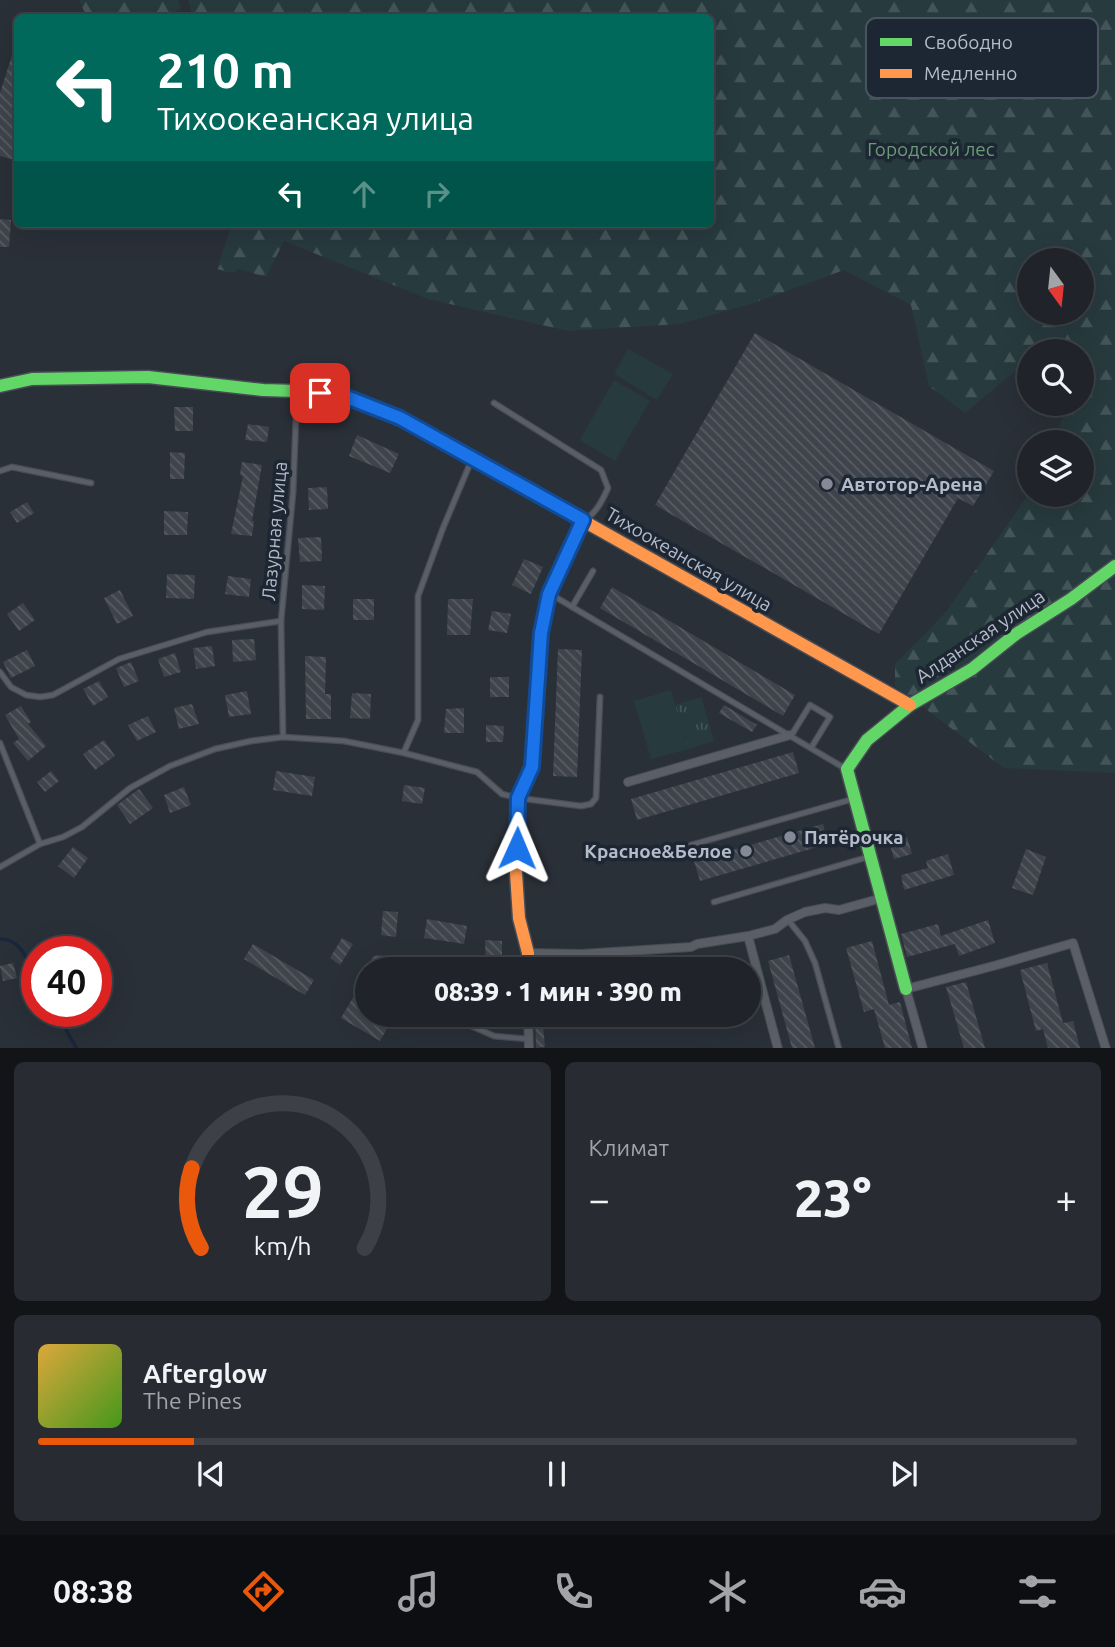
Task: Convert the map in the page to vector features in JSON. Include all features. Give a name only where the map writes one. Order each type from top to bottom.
[{"type":"street","name":"Тихоокеанская улица","points":[[0,386],[32,379],[148,377],[344,396],[400,418],[910,705]]},
{"type":"street","points":[[528,957],[519,918],[516,873],[518,798],[532,767],[541,633],[549,594],[583,520]]},
{"type":"street","name":"Алданская улица","points":[[847,769],[867,740],[910,705],[972,669],[1016,634],[1071,599],[1115,566]]},
{"type":"street","points":[[628,782],[790,736]]},
{"type":"street","points":[[847,769],[923,1048]]},
{"type":"street","points":[[528,953],[581,954],[691,947],[775,929],[805,912],[825,908],[839,910],[882,898]]},
{"type":"street","points":[[748,936],[778,1048]]},
{"type":"street","points":[[906,989],[1073,943],[1106,1048]]},
{"type":"lane","name":"Лазурная улица","points":[[0,672],[11,687],[26,695],[53,695],[119,659],[207,632],[281,621],[293,493],[297,391]]},
{"type":"lane","points":[[494,403],[601,470],[608,488],[590,517],[583,520]]},
{"type":"lane","points":[[404,753],[418,720],[418,596],[473,458]]},
{"type":"lane","points":[[0,471],[12,467],[91,483]]},
{"type":"lane","points":[[572,607],[593,571]]},
{"type":"lane","points":[[549,594],[847,769]]},
{"type":"lane","points":[[281,621],[283,737]]},
{"type":"lane","points":[[0,867],[40,844],[63,837],[82,827],[130,788],[170,766],[215,749],[283,737],[344,741],[404,753],[477,772],[502,794],[581,806],[591,804],[596,798],[600,697]]},
{"type":"lane","points":[[790,736],[810,705],[830,717],[811,748]]},
{"type":"lane","points":[[0,743],[40,844]]},
{"type":"lane","points":[[691,845],[854,798]]},
{"type":"lane","points":[[714,902],[869,857]]},
{"type":"lane","points":[[787,920],[805,941],[815,963],[839,1048]]},
{"type":"lane","points":[[474,1027],[494,1036],[528,1044]]},
{"type":"green space","points":[[79,0],[178,0],[181,8],[172,14],[88,14]]},
{"type":"green space","name":"Городской лес","points":[[188,0],[1115,0],[1115,773],[1004,768],[895,686],[895,664],[946,612],[1020,507],[1094,507],[1094,430],[1058,430],[1063,416],[1094,416],[1094,339],[1017,339],[1017,370],[965,413],[929,386],[911,305],[844,270],[751,304],[679,324],[568,331],[428,299],[284,241],[266,277],[239,269],[232,273],[217,269],[231,228],[714,228],[714,14],[192,14]]},
{"type":"green space","points":[[628,349],[673,374],[657,400],[614,374]]},
{"type":"green space","points":[[614,380],[650,401],[615,461],[580,440]]},
{"type":"green space","points":[[671,690],[688,749],[651,759],[634,701]]},
{"type":"green space","points":[[701,697],[714,741],[688,749],[675,705]]},
{"type":"building","points":[[14,49],[14,160],[0,156],[0,93]]},
{"type":"building","points":[[0,219],[11,220],[9,247],[0,247]]},
{"type":"building","name":"Автотор-Арена","points":[[755,333],[994,471],[973,506],[958,498],[879,634],[655,505]]},
{"type":"building","points":[[174,407],[193,407],[193,431],[175,431]]},
{"type":"building","points":[[248,424],[269,427],[267,442],[245,440]]},
{"type":"building","points":[[357,435],[399,454],[390,473],[349,456]]},
{"type":"building","points":[[170,452],[185,453],[184,479],[170,479]]},
{"type":"building","points":[[242,462],[262,465],[252,536],[231,534],[243,476],[240,475]]},
{"type":"building","points":[[327,487],[328,509],[309,510],[308,488]]},
{"type":"building","points":[[27,502],[34,513],[17,523],[10,512]]},
{"type":"building","points":[[164,511],[188,512],[187,535],[164,535]]},
{"type":"building","points":[[321,537],[322,561],[300,562],[298,538]]},
{"type":"building","points":[[524,559],[543,567],[531,594],[512,585]]},
{"type":"building","points":[[167,574],[195,575],[194,599],[166,598]]},
{"type":"building","points":[[228,576],[251,579],[249,597],[225,594]]},
{"type":"building","points":[[302,585],[325,586],[324,610],[302,609]]},
{"type":"building","points":[[612,587],[795,695],[783,716],[600,608]]},
{"type":"building","points":[[120,590],[133,616],[117,624],[104,598]]},
{"type":"building","points":[[353,599],[374,599],[374,620],[353,620]]},
{"type":"building","points":[[448,599],[473,599],[470,635],[447,635]]},
{"type":"building","points":[[23,603],[35,620],[19,631],[7,614]]},
{"type":"building","points":[[492,611],[511,614],[507,633],[488,630]]},
{"type":"building","points":[[254,639],[256,660],[233,662],[232,640]]},
{"type":"building","points":[[212,646],[215,666],[196,669],[193,648]]},
{"type":"building","points":[[558,649],[582,650],[577,777],[553,776]]},
{"type":"building","points":[[27,650],[35,666],[11,678],[3,662]]},
{"type":"building","points":[[175,653],[181,672],[164,677],[158,659]]},
{"type":"building","points":[[305,656],[326,657],[325,694],[331,694],[331,719],[306,719]]},
{"type":"building","points":[[131,662],[139,681],[124,687],[116,668]]},
{"type":"building","points":[[490,677],[509,677],[509,697],[490,697]]},
{"type":"building","points":[[99,681],[108,697],[93,706],[83,689]]},
{"type":"building","points":[[247,691],[251,714],[229,717],[225,695]]},
{"type":"building","points":[[352,693],[371,694],[370,719],[350,718]]},
{"type":"building","points":[[192,704],[199,724],[179,729],[174,708]]},
{"type":"building","points":[[724,705],[757,725],[752,732],[719,713]]},
{"type":"building","points":[[21,706],[31,722],[28,724],[46,746],[28,761],[13,743],[19,739],[5,715]]},
{"type":"building","points":[[464,708],[464,733],[444,733],[446,709]]},
{"type":"building","points":[[148,716],[156,732],[137,741],[128,725]]},
{"type":"building","points":[[486,725],[504,726],[503,742],[486,742]]},
{"type":"building","points":[[104,740],[115,756],[95,770],[83,754]]},
{"type":"building","points":[[793,752],[799,773],[637,820],[631,799]]},
{"type":"building","points":[[51,771],[59,781],[45,792],[37,782]]},
{"type":"building","points":[[276,771],[315,777],[312,796],[273,790]]},
{"type":"building","points":[[404,785],[425,788],[422,804],[402,801]]},
{"type":"building","points":[[184,787],[191,805],[170,813],[164,795]]},
{"type":"building","points":[[139,789],[153,808],[130,824],[117,805]]},
{"type":"building","points":[[823,824],[828,844],[700,881],[694,861]]},
{"type":"building","points":[[907,837],[912,854],[894,859],[889,841]]},
{"type":"building","points":[[73,847],[88,858],[74,878],[58,866]]},
{"type":"building","points":[[1026,849],[1046,857],[1033,895],[1012,888]]},
{"type":"building","points":[[948,854],[954,875],[904,890],[901,875],[928,868],[926,861]]},
{"type":"building","points":[[383,911],[398,912],[396,937],[381,935]]},
{"type":"building","points":[[427,919],[467,926],[464,944],[424,938]]},
{"type":"building","points":[[988,920],[995,943],[959,956],[955,944],[907,957],[901,934],[938,924],[941,936]]},
{"type":"building","points":[[342,938],[353,944],[340,965],[330,958]]},
{"type":"building","points":[[485,940],[502,941],[502,957],[486,957]]},
{"type":"building","points":[[872,941],[889,1005],[900,1002],[912,1048],[885,1048],[874,1009],[864,1012],[846,948]]},
{"type":"building","points":[[253,944],[314,980],[305,995],[244,959]]},
{"type":"building","points":[[789,955],[815,1048],[792,1048],[768,961]]},
{"type":"building","points":[[13,963],[17,978],[3,981],[0,966]]},
{"type":"building","points":[[1047,963],[1063,1023],[1073,1021],[1080,1048],[1048,1048],[1043,1029],[1036,1031],[1020,970]]},
{"type":"building","points":[[966,982],[985,1048],[964,1048],[946,987]]},
{"type":"building","points":[[355,994],[355,1026],[341,1018]]},
{"type":"building","points":[[356,1027],[388,1027],[380,1041]]},
{"type":"building","points":[[535,1027],[543,1027],[545,1047],[536,1048]]},
{"type":"waterway","points":[[0,939],[13,942],[21,950]]},
{"type":"waterway","points":[[65,1027],[76,1048]]},
{"type":"traffic: fast","points":[[0,386],[32,379],[148,377],[344,396],[400,418],[564,510]]},
{"type":"traffic: fast","points":[[906,989],[847,769],[867,740],[910,705],[972,669],[1016,634],[1071,599],[1115,566]]},
{"type":"traffic: slow","points":[[564,510],[910,705]]},
{"type":"traffic: slow","points":[[528,957],[519,918],[516,873],[518,798],[532,767],[541,633],[549,594],[583,520]]},
{"type":"place","name":"Автотор-Арена","points":[[827,484]]},
{"type":"place","name":"Пятёрочка","points":[[790,837]]},
{"type":"place","name":"Красное&Белое","points":[[746,851]]},
{"type":"route","points":[[320,393],[344,396],[400,418],[583,520],[549,594],[541,633],[532,767],[518,798],[517,848]]}]
